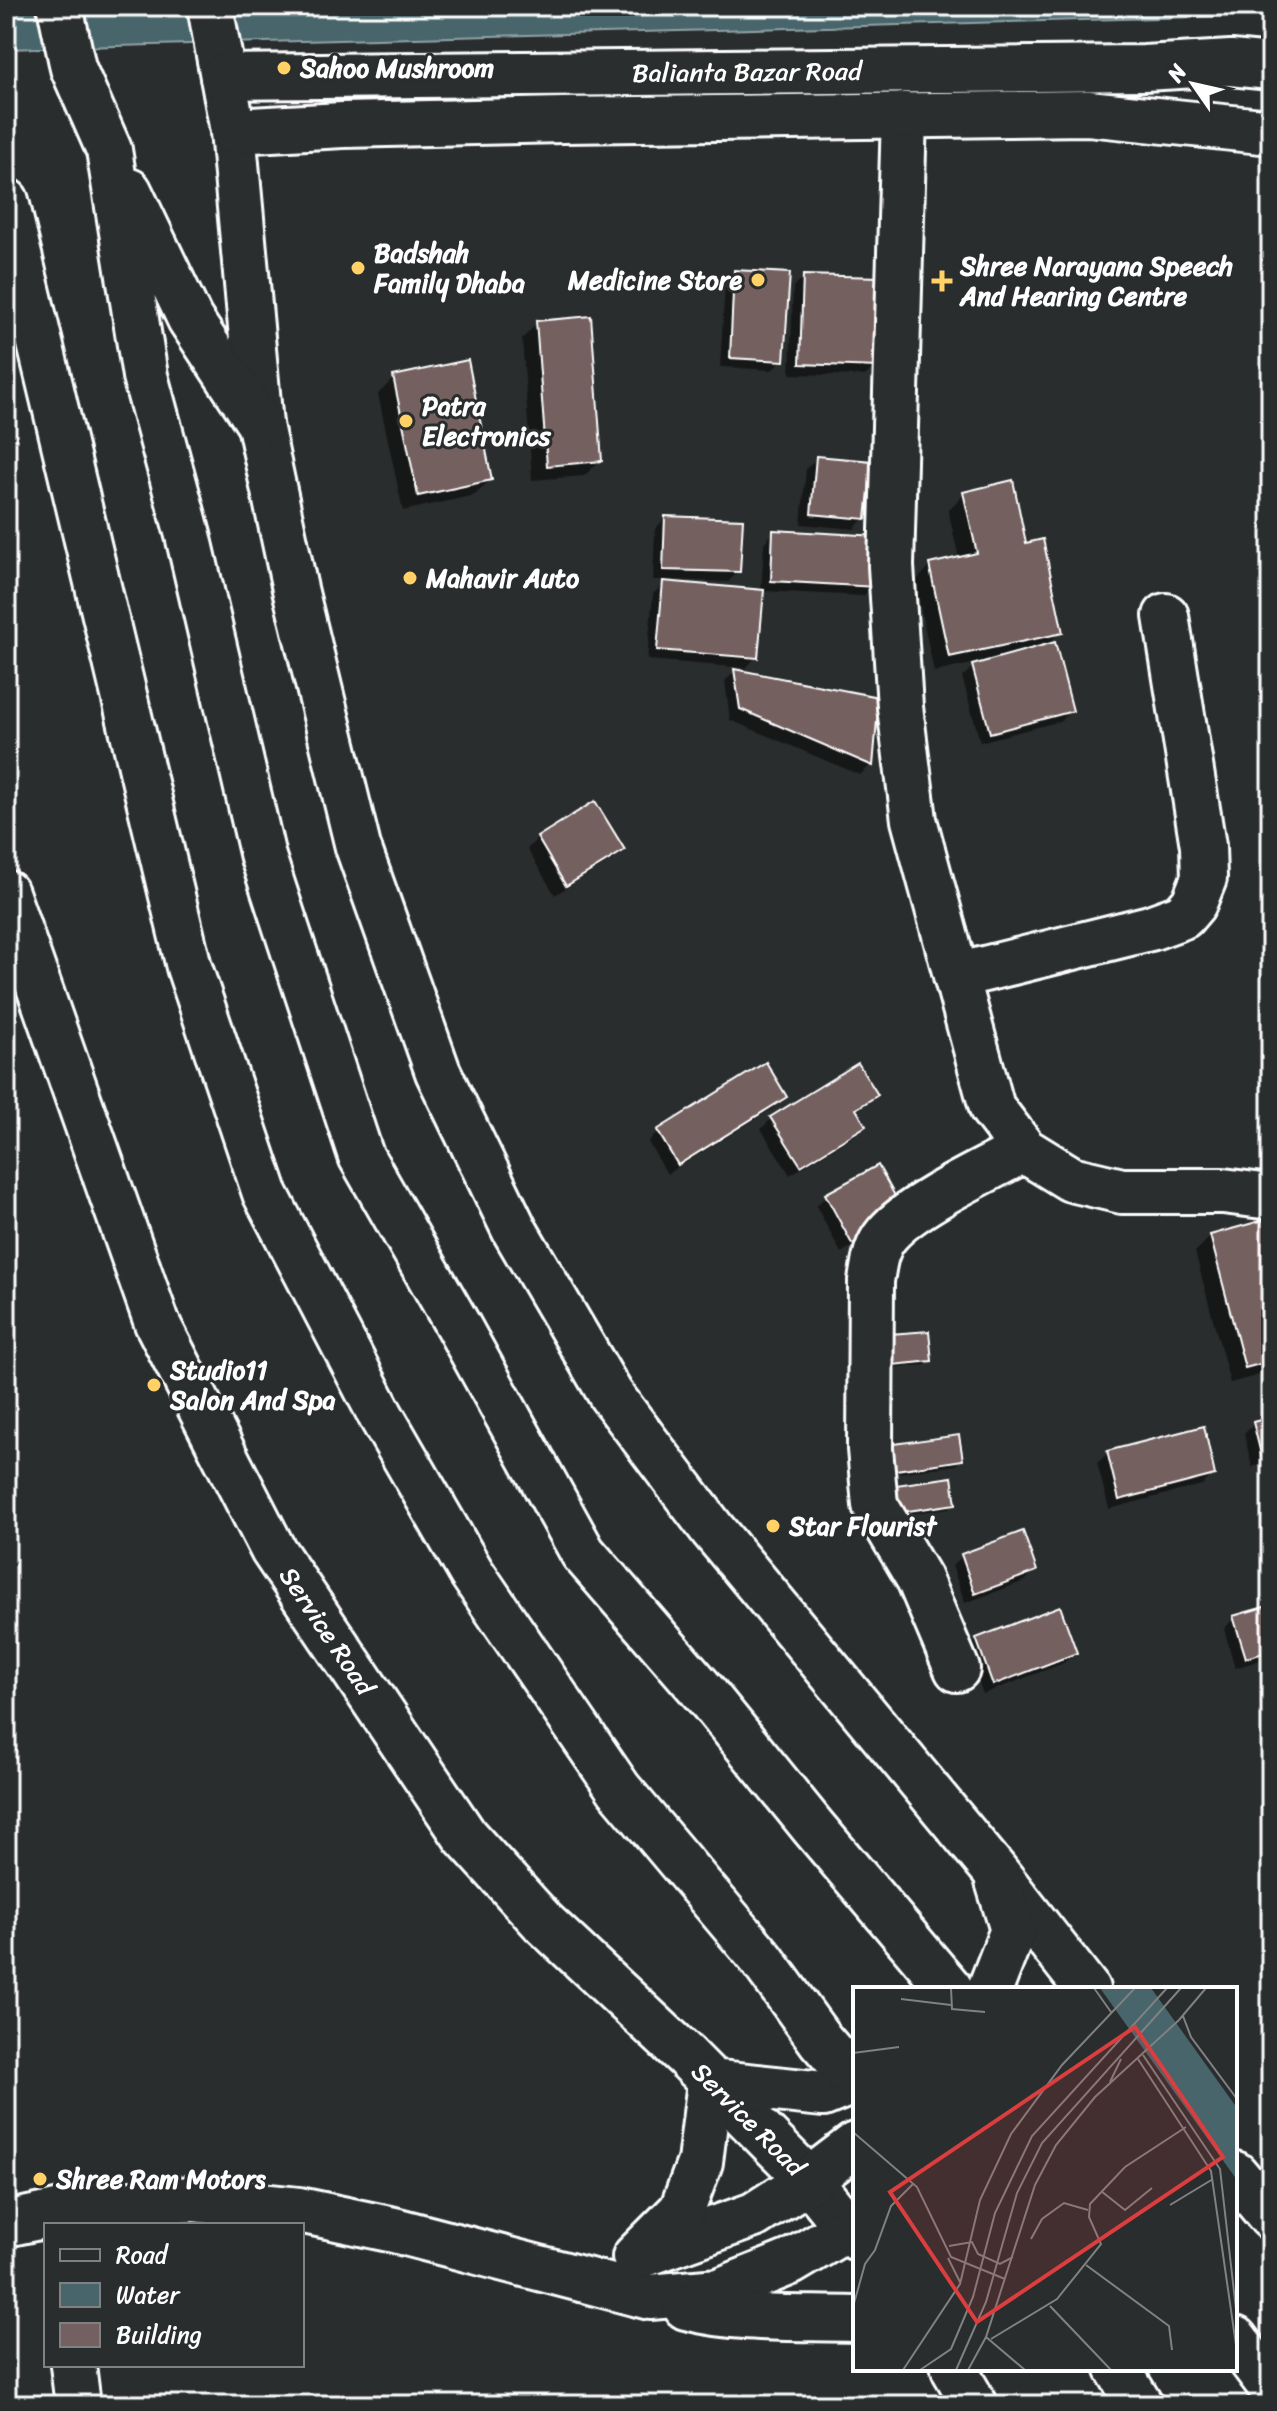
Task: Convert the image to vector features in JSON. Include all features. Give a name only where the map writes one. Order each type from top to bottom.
[{"type":"main road","points":[[60,6],[73,68],[109,150],[190,319],[260,425]]},
{"type":"main road","points":[[210,6],[233,131],[260,425],[295,589],[358,847],[438,1072],[515,1231],[611,1395],[712,1529],[995,1871],[1073,1984]]},
{"type":"main road","name":"Balianta Bazar Road","points":[[221,68],[1144,68],[1231,63],[1271,67]]},
{"type":"main road","name":"Balianta Bazar Road","points":[[233,131],[375,124],[1088,113],[1271,132]]},
{"type":"main road","points":[[904,115],[891,566],[900,707],[914,820],[992,1108],[1024,1150],[1071,1179],[1122,1191],[1223,1191],[1271,1197]]},
{"type":"main road","points":[[109,150],[145,376],[188,535],[263,857],[361,1156],[583,1553],[707,1696],[948,1987]]},
{"type":"main road","points":[[6,201],[189,967],[265,1193],[381,1416],[471,1572],[619,1789],[761,1958],[821,2041],[853,2078]]},
{"type":"main road","points":[[956,976],[1150,928],[1183,916],[1194,903],[1204,878],[1203,846],[1166,616]]},
{"type":"main road","name":"Service Road","points":[[6,893],[157,1323],[273,1550],[465,1836],[543,1922],[809,2180],[853,2230]]},
{"type":"main road","points":[[957,1669],[919,1579],[875,1505],[870,1449],[871,1281],[875,1255],[886,1234],[914,1210],[1024,1150]]},
{"type":"main road","points":[[991,1987],[1013,1930],[995,1871]]},
{"type":"main road","points":[[635,2257],[682,2210],[700,2162],[710,2082],[823,2094],[853,2081]]},
{"type":"main road","points":[[575,2277],[754,2215],[809,2180],[853,2147]]},
{"type":"main road","points":[[1237,2176],[1271,2217]]},
{"type":"main road","points":[[6,2224],[52,2220],[89,2206],[193,2199],[299,2210],[394,2230],[704,2312],[853,2319]]},
{"type":"main road","points":[[650,2297],[719,2291],[791,2262],[853,2230]]},
{"type":"main road","points":[[1237,2342],[1271,2387]]},
{"type":"main road","points":[[73,2367],[78,2405]]},
{"type":"main road","points":[[955,2371],[975,2405]]},
{"type":"main road","points":[[1119,2371],[1140,2405]]},
{"type":"water","points":[[6,6],[1271,6],[1271,15],[6,49]]},
{"type":"building","points":[[734,270],[790,273],[784,361],[730,358]]},
{"type":"building","points":[[803,275],[881,277],[877,367],[800,364]]},
{"type":"building","points":[[591,316],[602,461],[547,466],[536,321]]},
{"type":"building","points":[[468,360],[492,480],[418,496],[393,376]]},
{"type":"building","points":[[816,456],[872,461],[866,519],[811,514]]},
{"type":"building","points":[[1013,480],[1026,543],[1043,539],[1063,633],[949,657],[929,564],[977,553],[963,492]]},
{"type":"building","points":[[665,516],[743,519],[740,572],[663,570]]},
{"type":"building","points":[[773,530],[878,536],[876,587],[771,581]]},
{"type":"building","points":[[663,581],[764,590],[758,658],[657,650]]},
{"type":"building","points":[[1055,642],[1073,711],[990,733],[972,665]]},
{"type":"building","points":[[734,669],[879,697],[873,766],[740,709]]},
{"type":"building","points":[[595,801],[625,850],[566,886],[537,837]]},
{"type":"building","points":[[766,1062],[787,1097],[678,1165],[657,1130]]},
{"type":"building","points":[[858,1063],[878,1095],[856,1109],[866,1126],[801,1166],[770,1117]]},
{"type":"building","points":[[878,1165],[905,1214],[852,1244],[825,1194]]},
{"type":"building","points":[[1271,1218],[1271,1361],[1245,1368],[1210,1235]]},
{"type":"building","points":[[929,1331],[932,1361],[893,1365],[890,1334]]},
{"type":"building","points":[[1271,1417],[1271,1456],[1262,1458],[1253,1422]]},
{"type":"building","points":[[1204,1426],[1215,1475],[1119,1500],[1107,1451]]},
{"type":"building","points":[[959,1435],[963,1460],[889,1471],[886,1445]]},
{"type":"building","points":[[952,1477],[956,1504],[894,1513],[889,1486]]},
{"type":"building","points":[[1023,1531],[1037,1571],[975,1594],[961,1554]]},
{"type":"building","points":[[1271,1605],[1271,1651],[1246,1658],[1233,1616]]},
{"type":"building","points":[[1060,1606],[1077,1653],[993,1685],[976,1638]]},
{"type":"place","name":"Sahoo Mushroom","points":[[284,68]]},
{"type":"place","name":"Badshah Family Dhaba","points":[[358,268]]},
{"type":"place","name":"Medicine Store","points":[[758,280]]},
{"type":"place","name":"Shree Narayana Speech And Hearing Centre","points":[[942,281]]},
{"type":"place","name":"Patra Electronics","points":[[406,421]]},
{"type":"place","name":"Mahavir Auto","points":[[410,578]]},
{"type":"place","name":"Studio11 Salon And Spa","points":[[154,1385]]},
{"type":"place","name":"Star Flourist","points":[[773,1526]]},
{"type":"place","name":"Shree Ram Motors","points":[[40,2179]]}]
